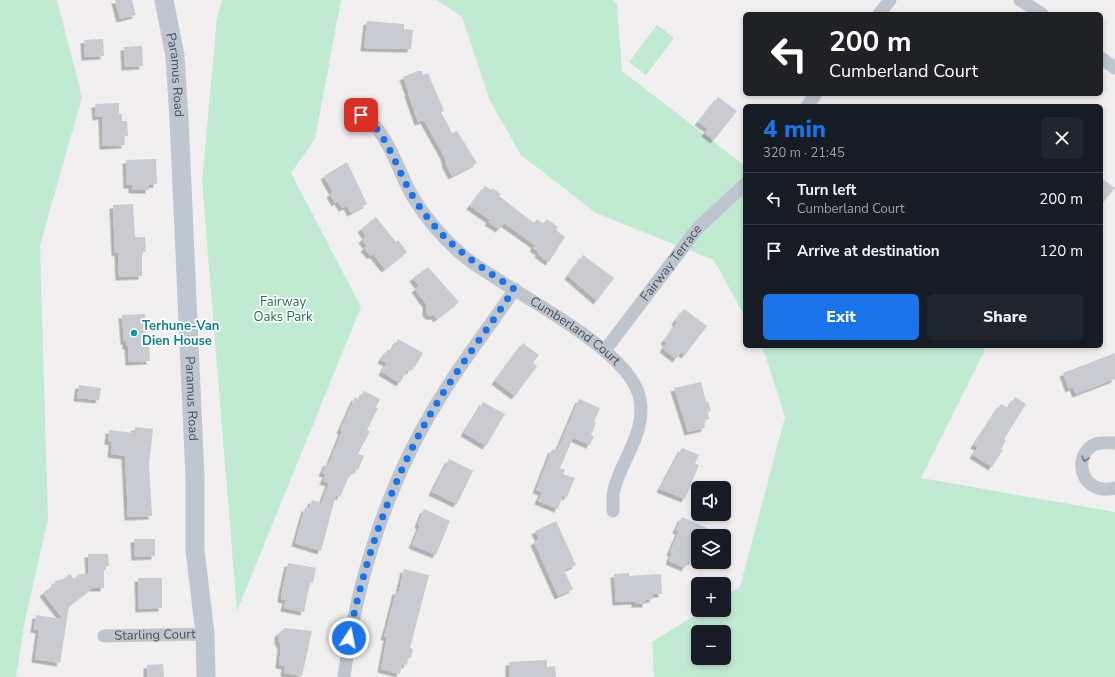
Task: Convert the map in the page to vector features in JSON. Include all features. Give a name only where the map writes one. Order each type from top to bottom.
[{"type":"main road","name":"Paramus Road","points":[[164,0],[175,56],[180,119],[195,478],[195,550],[205,634],[206,677]]},
{"type":"street","points":[[881,12],[890,0]]},
{"type":"street","points":[[1020,0],[1039,12]]},
{"type":"street","points":[[1103,59],[1115,68]]},
{"type":"street","name":"Cumberland Court","points":[[361,115],[379,131],[414,198],[440,233],[466,258],[606,350],[633,381],[639,394],[642,408],[641,422],[638,435],[614,488],[613,510]]},
{"type":"street","name":"Fairway Terrace","points":[[606,350],[697,229],[743,186]]},
{"type":"street","points":[[344,677],[349,638],[366,568],[386,509],[405,464],[445,390],[514,289]]},
{"type":"street","points":[[1115,443],[1096,444],[1089,448],[1082,462],[1086,480],[1092,486],[1101,490],[1115,488]]},
{"type":"street","name":"Starling Court","points":[[104,636],[205,634]]},
{"type":"green space","points":[[0,0],[57,0],[82,97],[40,245],[48,519],[25,620],[16,677],[0,677]]},
{"type":"green space","name":"Fairway Oaks Park","points":[[222,0],[341,0],[315,139],[291,173],[361,307],[237,611],[202,181],[217,18]]},
{"type":"green space","points":[[437,0],[613,0],[617,4],[622,71],[743,164],[743,313],[714,260],[596,213],[521,155],[490,101],[462,17]]},
{"type":"green space","points":[[657,25],[674,38],[646,75],[629,62]]},
{"type":"green space","points":[[762,348],[982,348],[985,350],[921,478],[1115,512],[1115,677],[654,677],[652,642],[692,617],[731,617],[731,593],[740,587],[785,417]]},
{"type":"building","points":[[115,0],[132,0],[136,15],[120,19]]},
{"type":"building","points":[[367,21],[404,24],[404,29],[413,30],[411,49],[364,48]]},
{"type":"building","points":[[103,39],[104,56],[85,57],[84,40]]},
{"type":"building","points":[[142,46],[143,66],[125,67],[124,47]]},
{"type":"building","points":[[417,71],[422,71],[423,75],[428,73],[444,111],[441,112],[452,133],[457,131],[477,163],[452,176],[445,163],[444,156],[424,120],[418,122],[408,93],[403,77]]},
{"type":"building","points":[[718,97],[737,111],[714,140],[705,133],[708,129],[698,122]]},
{"type":"building","points":[[119,103],[119,114],[122,114],[122,121],[127,121],[128,136],[124,136],[125,145],[103,146],[102,116],[96,117],[95,104]]},
{"type":"building","points":[[156,159],[157,184],[149,185],[149,190],[132,190],[132,185],[127,185],[126,160]]},
{"type":"building","points":[[347,162],[367,204],[351,213],[347,206],[342,208],[338,201],[335,203],[330,194],[333,192],[324,176]]},
{"type":"building","points":[[1103,179],[1115,188],[1103,203]]},
{"type":"building","points":[[485,186],[491,190],[492,188],[501,194],[499,196],[534,223],[537,219],[543,224],[547,219],[558,227],[556,230],[565,237],[549,262],[538,254],[539,252],[533,248],[535,245],[504,223],[499,229],[488,222],[490,220],[470,206]]},
{"type":"building","points":[[133,204],[135,237],[145,237],[146,252],[142,252],[142,276],[119,277],[118,252],[115,253],[113,205]]},
{"type":"building","points":[[376,217],[396,242],[398,240],[407,252],[385,269],[373,254],[371,256],[364,248],[367,246],[362,240],[366,236],[361,229]]},
{"type":"building","points":[[583,255],[614,278],[597,301],[568,276]]},
{"type":"building","points":[[428,267],[459,302],[437,319],[435,316],[429,316],[426,312],[426,304],[415,289],[419,286],[413,278]]},
{"type":"building","points":[[684,309],[707,326],[685,355],[681,352],[676,359],[663,349],[667,343],[664,341],[677,323],[675,321]]},
{"type":"building","name":"Terhune-Van Dien House","points":[[145,314],[146,345],[149,345],[150,361],[129,362],[128,346],[126,346],[126,341],[124,341],[122,315]]},
{"type":"building","points":[[398,339],[423,353],[415,367],[413,366],[410,371],[407,370],[400,383],[382,372],[387,363],[381,360],[388,349],[391,351]]},
{"type":"building","points":[[523,343],[539,355],[533,363],[537,366],[515,396],[495,381]]},
{"type":"building","points":[[1115,353],[1115,379],[1076,394],[1073,387],[1069,389],[1063,373]]},
{"type":"building","points":[[701,382],[706,402],[708,401],[711,411],[708,412],[709,419],[704,420],[705,428],[688,432],[674,388]]},
{"type":"building","points":[[79,385],[101,388],[99,400],[77,398]]},
{"type":"building","points":[[364,391],[380,399],[376,407],[378,408],[367,430],[370,431],[358,454],[364,456],[358,470],[355,469],[352,475],[350,474],[340,497],[336,495],[321,551],[295,543],[305,508],[309,509],[312,500],[321,503],[329,483],[323,481],[326,474],[322,473],[327,462],[329,463],[342,431],[340,430],[355,397],[359,399]]},
{"type":"building","points":[[1015,397],[1026,404],[1004,439],[1006,440],[1001,449],[1003,450],[992,467],[973,455],[978,447],[974,445],[1001,404],[1008,408]]},
{"type":"building","points":[[579,399],[600,408],[594,422],[596,423],[591,435],[594,436],[590,445],[573,438],[560,468],[565,470],[563,474],[575,478],[567,497],[563,495],[558,509],[538,501],[542,492],[536,490],[552,449],[557,451]]},
{"type":"building","points":[[483,402],[505,414],[486,446],[464,433]]},
{"type":"building","points":[[135,427],[153,429],[149,464],[152,516],[128,517],[125,456],[111,454],[112,442],[108,441],[109,430],[134,433]]},
{"type":"building","points":[[682,448],[699,455],[695,464],[699,465],[692,481],[691,481],[685,499],[660,489]]},
{"type":"building","points":[[449,459],[473,471],[457,504],[432,492]]},
{"type":"building","points":[[424,509],[450,521],[436,555],[412,545],[420,526],[418,524]]},
{"type":"building","points":[[682,517],[709,529],[691,529],[691,561],[689,560],[685,568],[669,561],[672,553],[670,552],[679,531],[676,530]]},
{"type":"building","points":[[556,521],[576,565],[564,570],[573,589],[558,596],[534,542],[539,539],[535,531]]},
{"type":"building","points":[[134,539],[155,539],[155,556],[135,557]]},
{"type":"building","points":[[88,554],[108,554],[109,566],[104,567],[104,588],[92,588],[69,606],[60,663],[35,659],[39,630],[34,629],[36,615],[63,619],[43,593],[55,584],[55,581],[63,579],[70,574],[74,579],[79,574],[89,574]]},
{"type":"building","points":[[288,563],[316,568],[313,583],[310,582],[304,612],[284,608],[286,600],[281,599]]},
{"type":"building","points":[[404,569],[429,575],[410,648],[413,649],[411,658],[408,658],[407,665],[402,664],[400,674],[381,669],[387,637],[384,637],[396,591],[399,591]]},
{"type":"building","points":[[629,573],[629,576],[661,574],[662,594],[653,594],[653,599],[646,600],[646,604],[635,604],[635,601],[616,602],[614,574]]},
{"type":"building","points":[[138,578],[162,578],[162,608],[139,609]]},
{"type":"building","points":[[285,628],[312,631],[302,676],[284,673],[285,666],[279,665],[281,646],[278,640],[278,634]]},
{"type":"building","points":[[547,660],[547,667],[555,666],[556,677],[509,677],[509,662]]},
{"type":"building","points":[[163,664],[164,677],[147,677],[147,665]]},
{"type":"place","name":"Terhune-Van Dien House","points":[[134,333]]},
{"type":"route","points":[[349,638],[356,602],[368,561],[386,509],[405,464],[445,390],[514,289],[466,258],[430,222],[414,198],[379,131],[361,115]]}]
